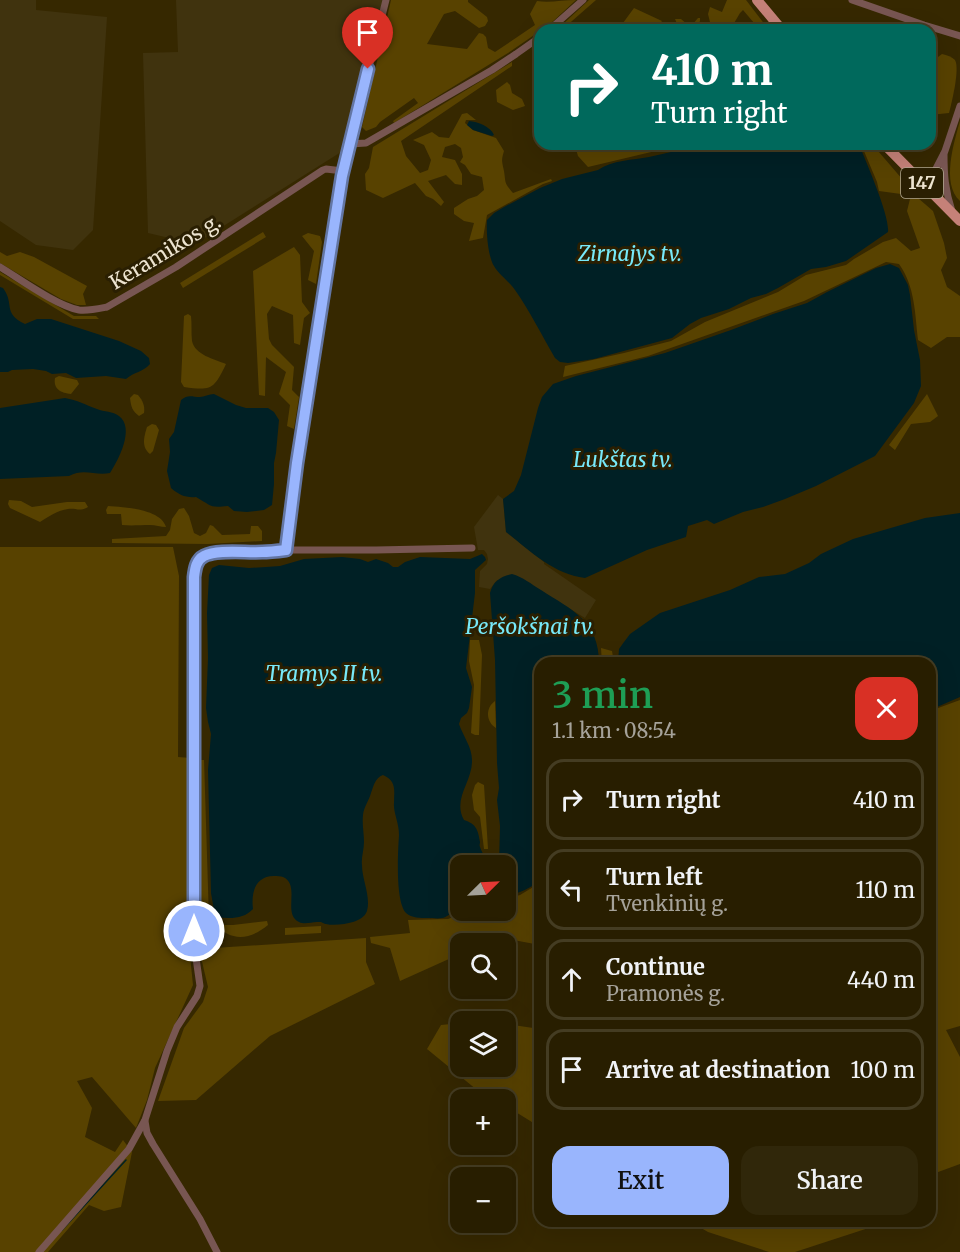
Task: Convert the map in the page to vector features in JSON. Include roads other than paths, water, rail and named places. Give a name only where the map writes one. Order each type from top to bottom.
[{"type":"main road","points":[[757,0],[777,24]]},
{"type":"main road","name":"147","points":[[890,150],[956,218]]},
{"type":"street","points":[[286,550],[297,463],[343,171],[386,0]]},
{"type":"street","points":[[556,24],[583,0]]},
{"type":"street","points":[[852,0],[921,24]]},
{"type":"street","points":[[936,29],[960,36]]},
{"type":"street","points":[[350,144],[366,143],[492,70],[534,41]]},
{"type":"street","points":[[926,188],[945,151],[960,106]]},
{"type":"street","points":[[945,151],[944,179],[947,196],[956,218]]},
{"type":"street","name":"Keramikos g.","points":[[0,267],[69,307],[87,310],[107,307],[176,267],[322,170],[343,171]]},
{"type":"street","points":[[926,188],[944,179]]},
{"type":"street","points":[[39,1252],[129,1149],[145,1120],[177,1027],[197,996],[200,986],[194,944],[194,577],[195,567],[199,560],[204,556],[219,553],[286,550],[472,548]]},
{"type":"street","points":[[145,1120],[147,1133],[217,1252]]},
{"type":"water","points":[[469,121],[483,125],[494,135],[473,130],[467,125]]},
{"type":"water","name":"Zirnajys tv.","points":[[861,150],[882,202],[888,232],[846,261],[811,269],[766,294],[701,318],[672,338],[594,359],[560,362],[555,358],[515,290],[494,266],[487,237],[487,220],[504,207],[562,179],[598,170],[616,162],[675,151]]},
{"type":"water","name":"Lukštas tv.","points":[[890,264],[899,268],[908,285],[920,360],[921,386],[914,403],[875,456],[785,499],[714,524],[707,520],[688,526],[686,537],[647,550],[585,578],[573,576],[552,567],[506,532],[503,499],[514,491],[521,475],[538,408],[542,397],[553,384],[665,353],[807,303],[876,268]]},
{"type":"water","points":[[0,287],[6,294],[11,312],[25,324],[37,319],[51,319],[119,341],[141,351],[149,358],[150,364],[126,379],[106,376],[76,378],[66,373],[52,374],[33,369],[0,372]]},
{"type":"water","points":[[214,394],[246,408],[268,408],[279,420],[272,505],[264,510],[234,511],[228,506],[214,506],[196,497],[183,496],[171,488],[167,471],[170,452],[169,439],[174,432],[181,400],[188,396],[202,397]]},
{"type":"water","points":[[65,398],[114,413],[124,421],[126,436],[124,444],[110,473],[85,472],[69,476],[0,479],[0,408]]},
{"type":"water","points":[[960,513],[960,697],[936,707],[936,657],[618,657],[619,649],[630,634],[660,613],[730,590],[759,577],[785,574],[853,539],[925,518]]},
{"type":"water","name":"Tramys II tv.","points":[[482,554],[486,560],[475,570],[475,593],[466,668],[472,687],[469,708],[459,724],[469,746],[472,760],[460,805],[464,820],[474,825],[477,830],[484,855],[450,855],[450,914],[444,918],[416,917],[406,913],[403,907],[399,887],[399,835],[394,806],[394,787],[391,780],[383,775],[375,782],[363,815],[362,862],[368,905],[363,917],[353,922],[329,925],[321,922],[299,922],[292,913],[291,886],[282,877],[274,876],[258,882],[253,897],[253,909],[245,915],[236,918],[217,917],[211,893],[208,770],[211,734],[206,708],[207,613],[209,575],[212,568],[219,565],[249,568],[280,566],[304,559],[342,557],[368,562],[376,559],[393,567],[420,557],[470,559]]},
{"type":"water","name":"Peršokšnai tv.","points":[[512,574],[520,577],[573,611],[589,627],[598,649],[599,657],[534,657],[534,884],[516,894],[516,855],[499,855],[495,660],[490,593],[498,580]]},
{"type":"waterway","points":[[62,1230],[126,1160]]}]
